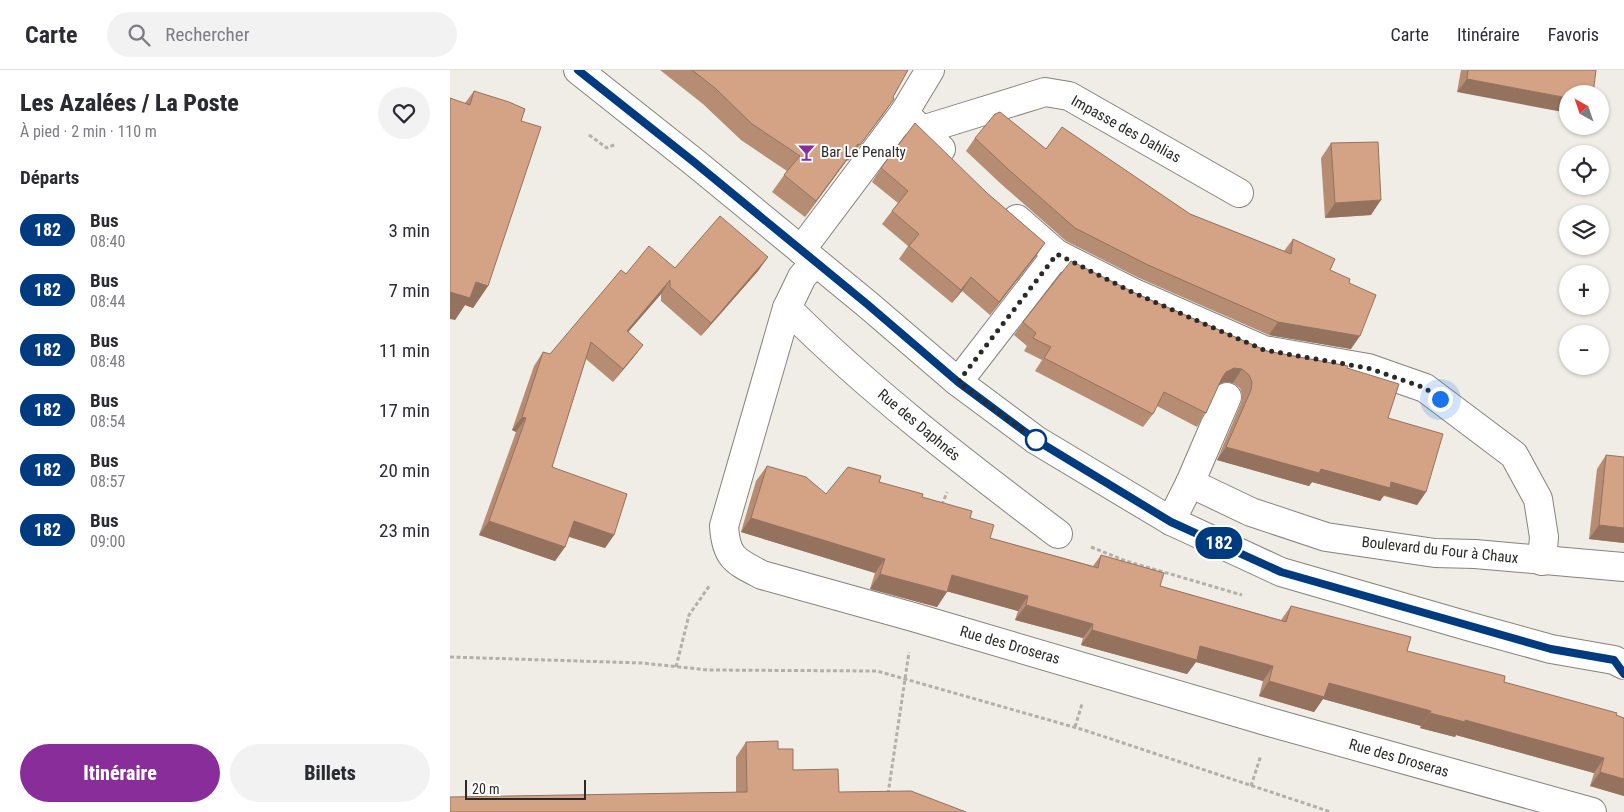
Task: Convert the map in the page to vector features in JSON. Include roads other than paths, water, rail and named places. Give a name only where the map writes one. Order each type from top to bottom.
[{"type":"street","points":[[578,70],[867,304],[958,382],[1036,440],[1171,522],[1281,572],[1551,649],[1621,662]]},
{"type":"street","points":[[787,308],[802,277],[808,256],[913,122],[930,70]]},
{"type":"street","name":"Impasse des Dahlias","points":[[913,122],[1045,92],[1069,96],[1239,193]]},
{"type":"street","points":[[913,122],[955,163]]},
{"type":"street","points":[[996,201],[1057,254],[1132,292],[1264,350],[1368,368],[1425,388],[1514,455],[1538,499],[1544,537],[1542,561]]},
{"type":"street","points":[[958,382],[1057,254]]},
{"type":"street","name":"Rue des Daphnés","points":[[787,308],[825,345],[958,458],[1058,534]]},
{"type":"street","name":"Rue des Droseras","points":[[787,308],[724,526],[725,542],[731,556],[743,566],[762,576],[913,617],[1263,720],[1592,812]]},
{"type":"street","points":[[1171,522],[1190,483],[1227,396]]},
{"type":"street","name":"Boulevard du Four à Chaux","points":[[1190,483],[1251,512],[1326,536],[1436,553],[1475,554],[1624,567]]},
{"type":"place","name":"Bar Le Penalty","points":[[807,152]]}]
